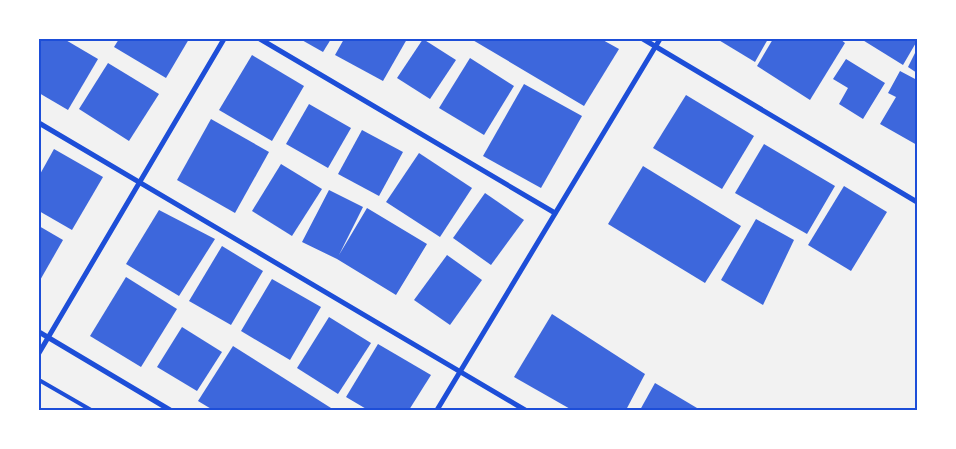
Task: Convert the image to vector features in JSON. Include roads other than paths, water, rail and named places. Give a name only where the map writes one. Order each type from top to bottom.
[{"type":"street","points":[[39,354],[224,39]]},
{"type":"street","points":[[260,39],[555,213]]},
{"type":"street","points":[[643,39],[917,202]]},
{"type":"street","points":[[437,410],[660,39]]},
{"type":"street","points":[[39,123],[525,410]]},
{"type":"street","points":[[39,332],[170,410]]},
{"type":"lane","points":[[39,380],[91,410]]}]
